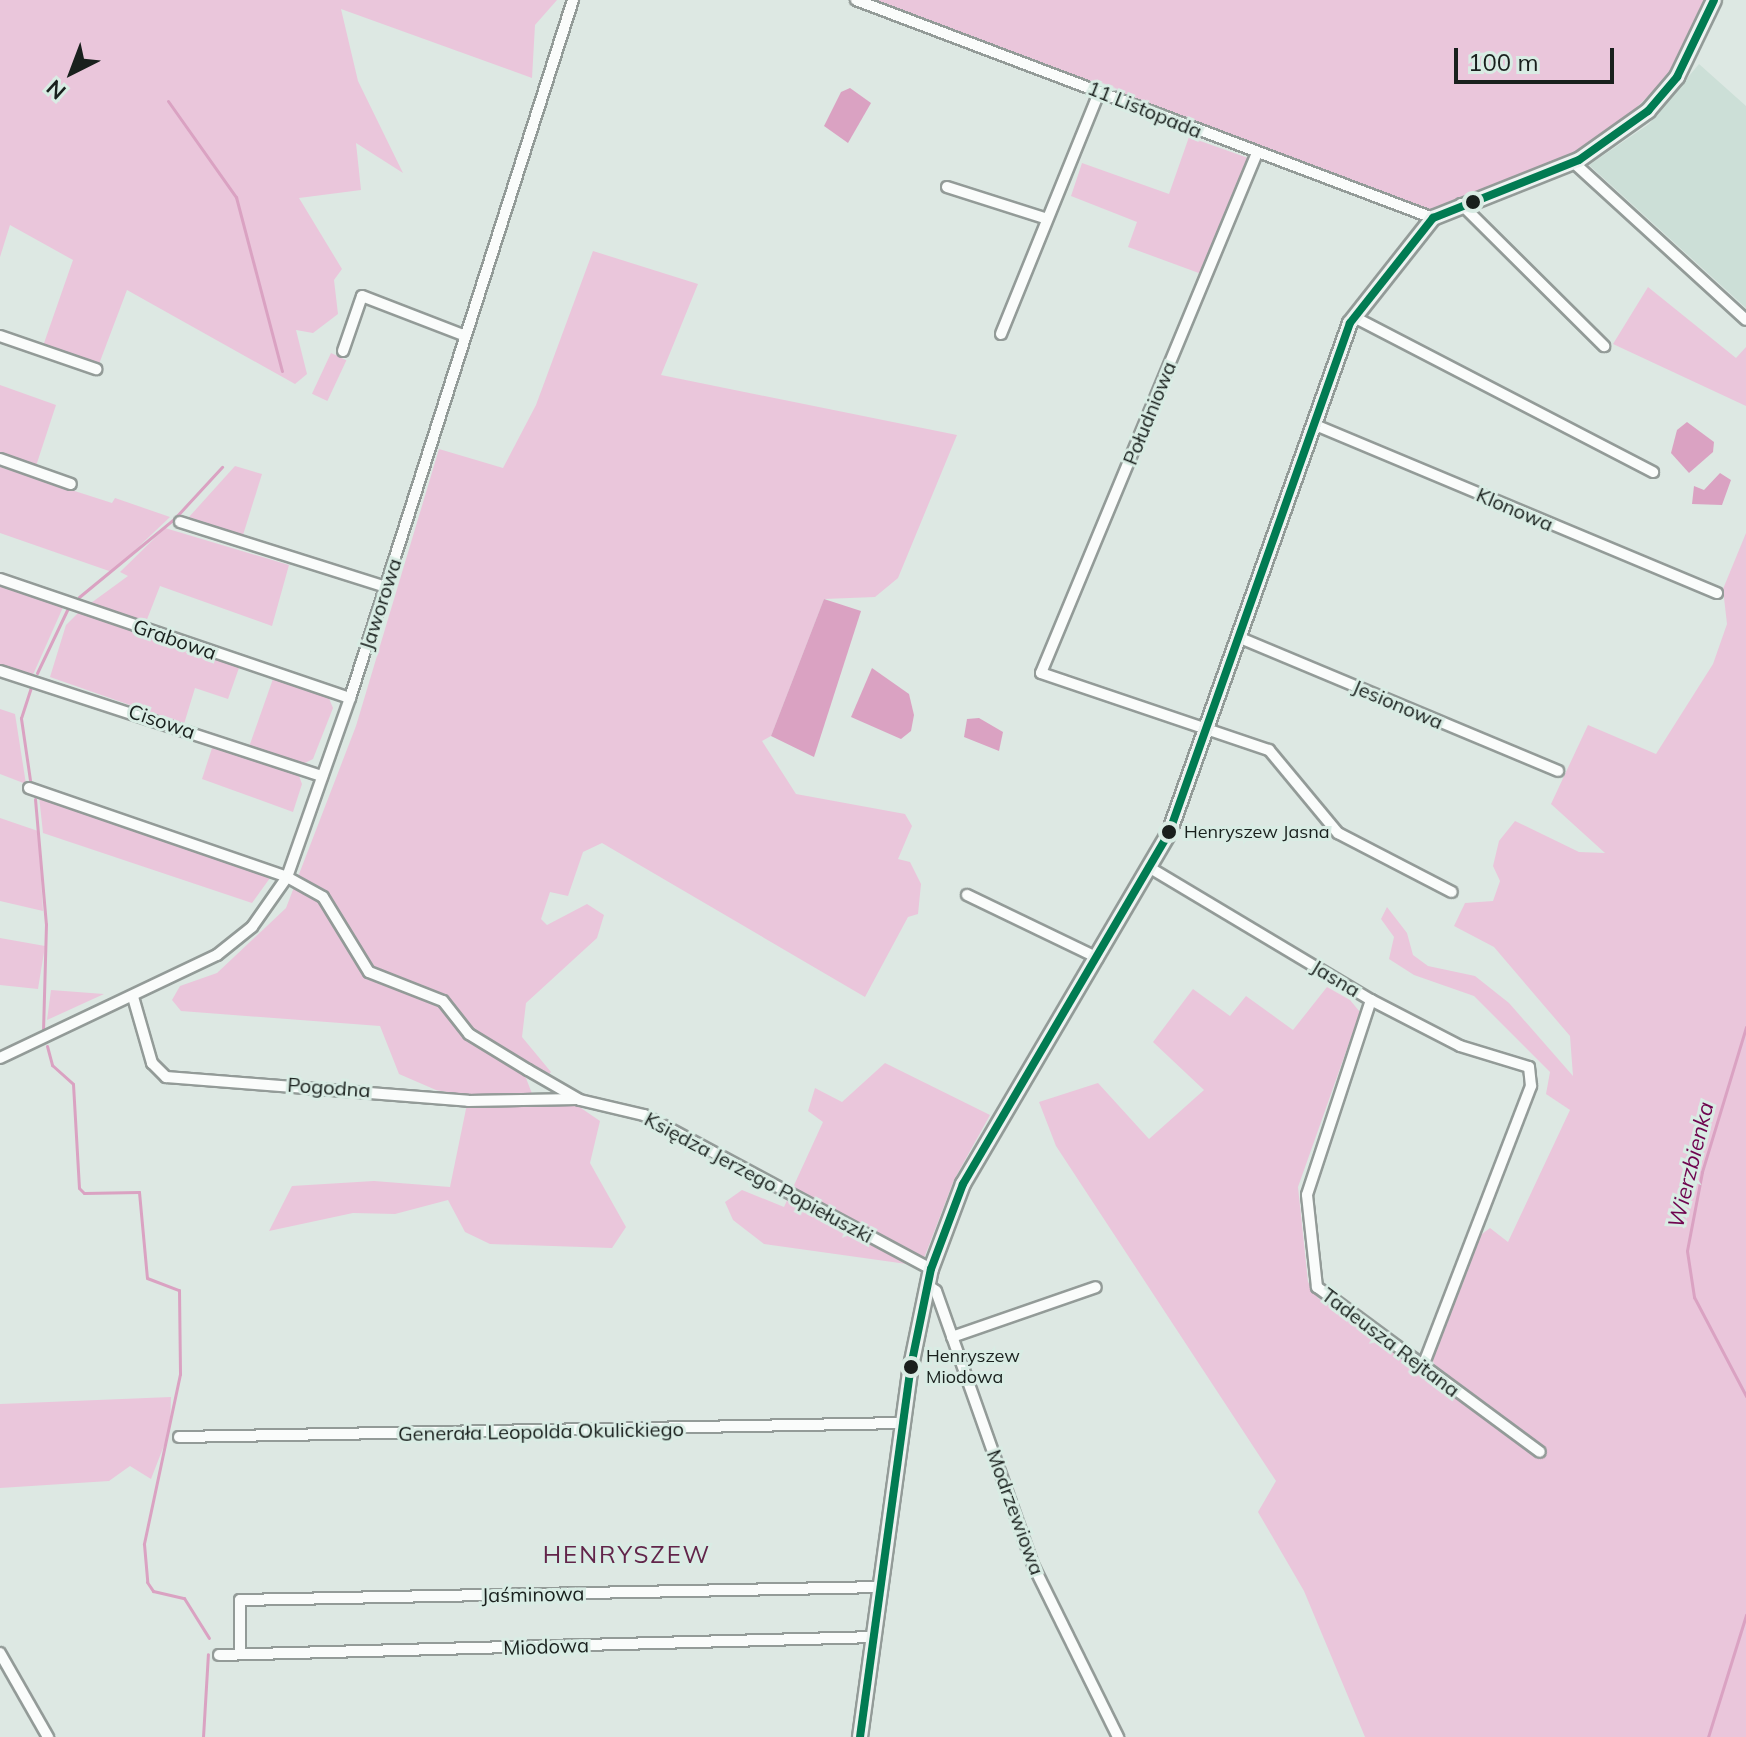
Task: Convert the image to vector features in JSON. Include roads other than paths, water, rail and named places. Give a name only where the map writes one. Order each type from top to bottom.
[{"type":"street","name":"Jaworowa","points":[[0,1058],[133,997],[235,943],[287,877],[350,698],[463,335],[573,0]]},
{"type":"street","name":"11 Listopada","points":[[856,0],[1433,218]]},
{"type":"street","points":[[860,1737],[903,1423],[928,1277],[963,1184],[1152,869],[1354,317],[1433,218],[1460,203],[1573,162],[1648,111],[1677,77],[1714,0]]},
{"type":"street","points":[[1001,334],[1045,218],[1099,93]]},
{"type":"street","name":"Południowa","points":[[1206,728],[1041,673],[1257,153]]},
{"type":"street","points":[[1573,162],[1746,320]]},
{"type":"street","points":[[947,187],[1045,218]]},
{"type":"street","points":[[1460,203],[1604,346]]},
{"type":"street","points":[[343,351],[362,296],[463,335]]},
{"type":"street","points":[[1354,317],[1653,472]]},
{"type":"street","points":[[0,336],[96,369]]},
{"type":"street","name":"Klonowa","points":[[1313,424],[1717,593]]},
{"type":"street","points":[[0,459],[71,484]]},
{"type":"street","points":[[180,522],[386,587]]},
{"type":"street","name":"Grabowa","points":[[0,579],[350,698]]},
{"type":"street","name":"Jesionowa","points":[[1238,637],[1558,771]]},
{"type":"street","name":"Cisowa","points":[[0,671],[322,776]]},
{"type":"street","points":[[1206,728],[1269,750],[1338,833],[1452,892]]},
{"type":"street","name":"Księdza Jerzego Popiełuszki","points":[[29,788],[287,877],[323,897],[369,972],[443,1001],[469,1034],[580,1100],[644,1115],[928,1277]]},
{"type":"street","name":"Jasna","points":[[1152,869],[1371,1000],[1460,1046],[1529,1067],[1531,1086],[1423,1366]]},
{"type":"street","points":[[967,895],[1098,958]]},
{"type":"street","name":"Pogodna","points":[[133,997],[152,1063],[166,1077],[468,1101],[580,1100]]},
{"type":"street","name":"Tadeusza Rejtana","points":[[1371,1000],[1307,1195],[1317,1287],[1540,1452]]},
{"type":"street","name":"Modrzewiowa","points":[[928,1277],[936,1291],[1034,1567],[1118,1737]]},
{"type":"street","points":[[952,1337],[1096,1287]]},
{"type":"street","name":"Generała Leopolda Okulickiego","points":[[179,1437],[903,1423]]},
{"type":"street","name":"Jaśminowa","points":[[240,1654],[240,1600],[881,1587]]},
{"type":"street","name":"Miodowa","points":[[219,1655],[874,1637]]},
{"type":"street","points":[[0,1653],[48,1737]]},
{"type":"waterway","points":[[168,101],[236,197],[282,371]]},
{"type":"waterway","points":[[79,597],[174,519],[222,467]]},
{"type":"waterway","points":[[37,673],[68,608]]},
{"type":"waterway","points":[[30,780],[21,718],[31,688]]},
{"type":"waterway","points":[[35,799],[46,924],[43,1029]]},
{"type":"waterway","name":"Wierzbienka","points":[[1746,1027],[1702,1172],[1687,1251],[1694,1297],[1746,1396]]},
{"type":"waterway","points":[[47,1046],[52,1065],[73,1084],[79,1188],[84,1193],[139,1192],[147,1278],[179,1290],[180,1374],[144,1544],[147,1582],[153,1591],[184,1598],[209,1638]]},
{"type":"waterway","name":"Wierzbienka","points":[[1708,1737],[1746,1615]]},
{"type":"waterway","points":[[203,1737],[208,1654]]},
{"type":"place","name":"Henryszew Jasna","points":[[1169,832]]},
{"type":"place","name":"Henryszew Miodowa","points":[[911,1367]]},
{"type":"district","name":"HENRYSZEW","points":[[627,1555]]}]
